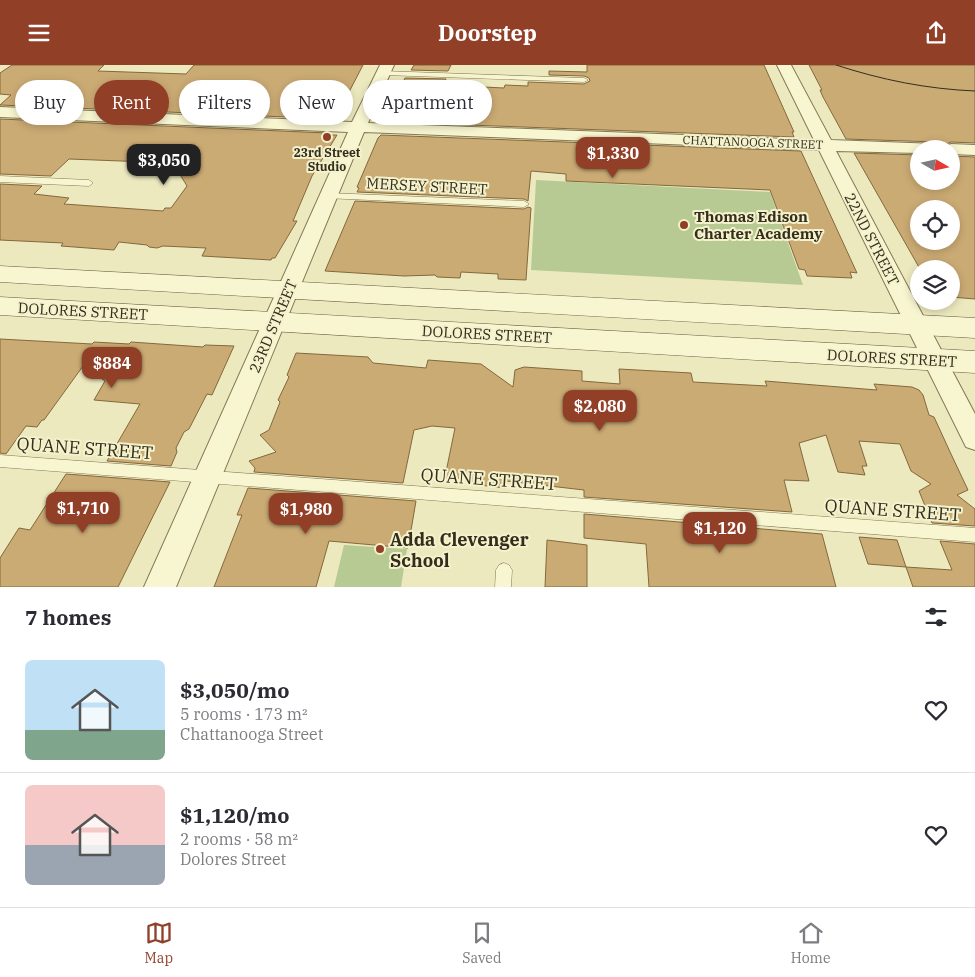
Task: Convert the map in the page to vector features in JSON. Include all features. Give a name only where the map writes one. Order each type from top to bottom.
[{"type":"main road","points":[[0,275],[975,328]]},
{"type":"main road","name":"DOLORES STREET","points":[[0,306],[975,362]]},
{"type":"street","name":"22ND STREET","points":[[784,65],[975,439]]},
{"type":"street","name":"23RD STREET","points":[[160,587],[289,291],[328,196],[385,69]]},
{"type":"street","name":"CHATTANOOGA STREET","points":[[0,112],[910,148]]},
{"type":"street","points":[[960,149],[975,150]]},
{"type":"lane","points":[[385,69],[584,80]]},
{"type":"lane","points":[[0,179],[89,183]]},
{"type":"lane","name":"MERSEY STREET","points":[[328,196],[524,204]]},
{"type":"lane","name":"QUANE STREET","points":[[0,461],[975,535]]},
{"type":"lane","points":[[503,587],[504,570]]},
{"type":"green space","name":"Thomas Edison Charter Academy","points":[[536,180],[770,192],[803,285],[531,270]]},
{"type":"green space","points":[[344,545],[407,549],[401,587],[334,587]]},
{"type":"building","points":[[12,65],[104,65],[98,71],[186,74],[194,65],[363,65],[353,84],[353,80],[280,80],[280,117],[270,116],[270,80],[179,80],[179,112],[169,112],[169,80],[94,80],[94,109],[84,109],[84,80],[15,80],[15,106],[0,105],[11,95],[0,94],[0,73]]},
{"type":"building","points":[[414,65],[451,65],[448,71],[411,70]]},
{"type":"building","points":[[587,65],[764,65],[794,132],[792,132],[794,137],[468,125],[492,125],[492,87],[504,88],[505,85],[528,86],[528,82],[584,84],[590,81],[589,78],[584,76],[549,75],[549,71],[587,72]]},
{"type":"building","points":[[809,65],[975,65],[975,143],[960,142],[960,140],[910,141],[846,139],[823,97],[820,90],[822,90]]},
{"type":"building","points":[[405,78],[446,80],[404,80]]},
{"type":"building","points":[[0,119],[15,120],[15,125],[84,125],[84,123],[94,123],[94,125],[141,125],[328,133],[327,135],[337,135],[312,176],[293,221],[297,221],[275,258],[271,260],[202,256],[206,248],[163,246],[157,248],[119,242],[114,250],[61,246],[63,243],[0,240],[0,184],[42,186],[34,194],[69,198],[64,204],[163,211],[165,208],[171,208],[187,186],[173,163],[69,159],[51,176],[0,174]]},
{"type":"building","points":[[381,135],[801,151],[857,273],[850,272],[852,278],[807,276],[805,270],[799,269],[770,190],[566,181],[566,174],[531,171],[528,201],[524,199],[357,192],[359,188],[357,187]]},
{"type":"building","points":[[854,153],[910,155],[910,190],[960,190],[960,156],[975,157],[975,299],[960,298],[960,260],[915,260]]},
{"type":"building","points":[[355,201],[531,208],[526,280],[498,279],[498,274],[461,272],[460,278],[437,277],[435,275],[404,276],[325,271]]},
{"type":"building","points":[[0,339],[92,344],[94,342],[129,344],[131,342],[203,347],[205,345],[234,346],[212,395],[207,394],[189,429],[184,432],[176,448],[177,452],[171,466],[107,461],[140,404],[94,400],[105,381],[83,366],[44,420],[37,427],[26,426],[6,454],[0,453]]},
{"type":"building","points":[[296,353],[368,357],[373,363],[426,368],[428,360],[481,364],[513,387],[515,370],[524,367],[582,371],[582,381],[620,384],[619,369],[691,373],[693,382],[767,386],[765,381],[877,390],[874,384],[912,387],[919,390],[923,395],[929,415],[934,417],[968,490],[957,495],[975,509],[975,526],[932,523],[919,491],[931,484],[911,471],[900,444],[859,441],[867,466],[862,466],[865,475],[838,472],[826,435],[799,443],[809,481],[784,480],[792,512],[584,497],[584,490],[506,481],[506,488],[470,484],[471,479],[445,477],[455,428],[432,426],[414,430],[403,483],[254,472],[255,468],[249,461],[276,452],[260,435],[269,430]]},
{"type":"building","points":[[66,474],[170,482],[118,587],[0,587],[0,558],[19,528],[30,530]]},
{"type":"building","points":[[248,488],[416,501],[408,548],[329,541],[316,587],[214,587],[242,515],[237,515]]},
{"type":"building","points":[[584,514],[822,534],[836,587],[649,587],[646,544],[584,538]]},
{"type":"building","points":[[859,537],[897,540],[906,567],[868,564]]},
{"type":"building","points":[[547,540],[587,545],[587,587],[545,587]]},
{"type":"building","points":[[940,541],[975,544],[975,587],[913,587],[906,567],[952,570]]},
{"type":"tram line","points":[[836,65],[905,83],[975,91]]},
{"type":"place","name":"23rd Street Studio","points":[[327,137]]},
{"type":"place","name":"Thomas Edison Charter Academy","points":[[684,225]]},
{"type":"place","name":"Adda Clevenger School","points":[[380,549]]}]
